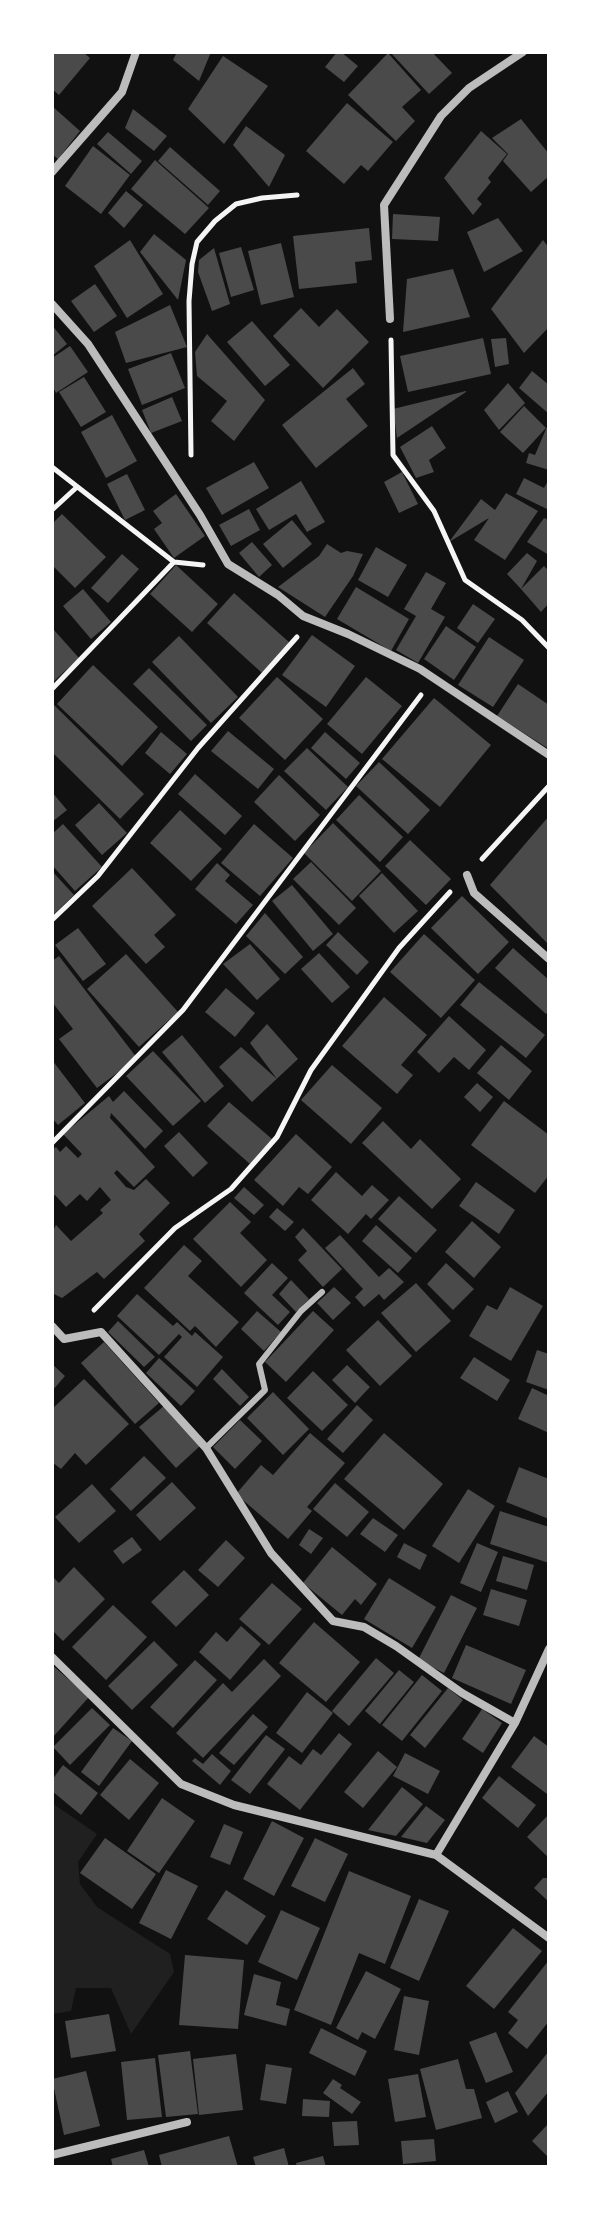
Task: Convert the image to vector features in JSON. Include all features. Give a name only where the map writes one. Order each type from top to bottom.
[{"type":"street","points":[[52,172],[122,92],[136,52]]},
{"type":"street","points":[[390,319],[384,205],[441,116],[469,88],[523,52]]},
{"type":"street","points":[[52,304],[88,344],[200,515],[228,564],[313,620],[433,677],[549,755]]},
{"type":"street","points":[[467,875],[474,893],[549,959]]},
{"type":"street","points":[[52,1326],[64,1339],[101,1332],[206,1448],[271,1553],[333,1621],[364,1627],[462,1693],[515,1723]]},
{"type":"street","points":[[436,1855],[515,1723],[549,1649]]},
{"type":"street","points":[[52,1657],[181,1784],[234,1805],[436,1855],[549,1938]]},
{"type":"street","points":[[52,2155],[187,2122]]},
{"type":"lane","points":[[206,1448],[265,1390],[259,1364],[301,1311],[322,1292]]},
{"type":"path","points":[[191,457],[189,301],[197,242],[215,221],[236,204],[297,195]]},
{"type":"path","points":[[390,319],[393,455],[434,511],[465,580],[522,620],[549,648]]},
{"type":"path","points":[[52,467],[174,562],[228,564]]},
{"type":"path","points":[[52,510],[77,487]]},
{"type":"path","points":[[52,689],[174,562]]},
{"type":"path","points":[[52,920],[98,876],[198,748],[313,620]]},
{"type":"path","points":[[52,1143],[183,1010],[433,677]]},
{"type":"path","points":[[64,1339],[175,1228],[231,1189],[277,1137],[311,1070],[399,948],[549,786]]},
{"type":"shaded area","points":[[52,1803],[97,1834],[78,1862],[80,1884],[97,1907],[170,1954],[174,1972],[131,2034],[111,1988],[76,1988],[71,2011],[52,2014]]},
{"type":"building","points":[[52,52],[83,52],[90,58],[59,95],[52,89]]},
{"type":"building","points":[[177,52],[211,52],[199,81],[173,60]]},
{"type":"building","points":[[337,52],[358,66],[344,82],[325,67]]},
{"type":"building","points":[[390,52],[432,52],[452,73],[429,94]]},
{"type":"building","points":[[388,53],[421,90],[402,107],[415,121],[396,141],[348,95]]},
{"type":"building","points":[[223,56],[268,86],[224,144],[188,109]]},
{"type":"building","points":[[347,103],[393,142],[368,171],[361,165],[344,184],[306,151]]},
{"type":"building","points":[[52,106],[80,131],[58,159],[52,154]]},
{"type":"building","points":[[133,109],[167,136],[154,151],[125,128]]},
{"type":"building","points":[[521,119],[549,154],[549,176],[531,192],[503,161],[508,154],[492,138]]},
{"type":"building","points":[[246,126],[285,155],[269,187],[233,145]]},
{"type":"building","points":[[481,131],[507,154],[488,178],[491,182],[477,199],[482,204],[473,215],[444,178]]},
{"type":"building","points":[[108,132],[142,161],[131,174],[97,144]]},
{"type":"building","points":[[93,146],[130,175],[101,214],[65,186]]},
{"type":"building","points":[[170,147],[220,191],[208,205],[158,161]]},
{"type":"building","points":[[155,160],[209,208],[185,234],[131,189]]},
{"type":"building","points":[[126,191],[143,205],[124,228],[108,213]]},
{"type":"building","points":[[393,214],[440,217],[438,241],[392,239]]},
{"type":"building","points":[[498,218],[523,251],[484,272],[467,232]]},
{"type":"building","points":[[369,228],[372,260],[355,262],[357,283],[299,289],[293,236]]},
{"type":"building","points":[[154,234],[186,260],[178,300],[140,252]]},
{"type":"building","points":[[130,240],[163,294],[127,318],[94,266]]},
{"type":"building","points":[[543,240],[549,248],[549,327],[524,353],[491,309]]},
{"type":"building","points":[[281,243],[294,297],[261,305],[248,251]]},
{"type":"building","points":[[241,247],[254,290],[231,297],[219,253]]},
{"type":"building","points":[[214,248],[230,304],[212,311],[198,272],[199,260]]},
{"type":"building","points":[[453,269],[470,317],[403,332],[407,279]]},
{"type":"building","points":[[95,284],[117,316],[94,332],[71,301]]},
{"type":"building","points":[[170,305],[187,347],[126,363],[115,332]]},
{"type":"building","points":[[301,308],[319,327],[337,309],[369,342],[323,388],[273,336]]},
{"type":"building","points":[[252,321],[290,365],[265,386],[227,342]]},
{"type":"building","points":[[52,325],[67,344],[52,356]]},
{"type":"building","points":[[207,334],[265,400],[234,441],[211,421],[227,401],[197,376],[195,352]]},
{"type":"building","points":[[483,338],[491,374],[408,392],[400,356]]},
{"type":"building","points":[[506,338],[509,364],[495,367],[491,339]]},
{"type":"building","points":[[70,346],[88,372],[56,393],[52,386],[52,358]]},
{"type":"building","points":[[171,353],[185,388],[142,405],[128,369]]},
{"type":"building","points":[[353,368],[365,384],[346,399],[368,426],[316,468],[282,425]]},
{"type":"building","points":[[532,371],[549,385],[549,414],[519,388]]},
{"type":"building","points":[[84,377],[106,412],[81,427],[59,392]]},
{"type":"building","points":[[508,383],[525,403],[499,430],[484,410]]},
{"type":"building","points":[[466,392],[397,438],[393,409]]},
{"type":"building","points":[[172,397],[182,421],[151,433],[142,410]]},
{"type":"building","points":[[524,406],[546,428],[523,453],[500,432]]},
{"type":"building","points":[[112,415],[137,461],[106,478],[81,432]]},
{"type":"building","points":[[549,422],[549,470],[526,463],[529,453],[535,455]]},
{"type":"building","points":[[432,426],[446,448],[429,460],[434,472],[416,478],[400,447]]},
{"type":"building","points":[[254,462],[269,488],[222,515],[206,488]]},
{"type":"building","points":[[402,472],[418,504],[399,513],[384,482]]},
{"type":"building","points":[[127,474],[145,510],[125,520],[107,484]]},
{"type":"building","points":[[524,478],[544,488],[549,479],[549,510],[516,494]]},
{"type":"building","points":[[301,481],[325,522],[307,532],[296,514],[269,530],[256,509]]},
{"type":"building","points":[[506,493],[538,511],[505,560],[474,540],[489,518],[449,542],[481,499],[495,510]]},
{"type":"building","points":[[176,494],[205,536],[174,558],[154,529],[162,523],[153,511]]},
{"type":"building","points":[[249,509],[260,530],[231,546],[219,525]]},
{"type":"building","points":[[62,514],[106,557],[75,588],[52,565],[52,524]]},
{"type":"building","points":[[544,518],[549,520],[549,555],[527,542]]},
{"type":"building","points":[[292,520],[312,544],[283,568],[263,544]]},
{"type":"building","points":[[252,542],[272,565],[259,577],[239,553]]},
{"type":"building","points":[[327,544],[341,553],[363,554],[353,576],[325,617],[278,587],[319,556]]},
{"type":"building","points":[[376,547],[407,565],[388,597],[358,580]]},
{"type":"building","points":[[527,553],[537,561],[521,589],[507,574]]},
{"type":"building","points":[[122,554],[139,569],[108,603],[91,588]]},
{"type":"building","points":[[176,565],[218,604],[192,632],[150,594]]},
{"type":"building","points":[[544,566],[549,571],[549,603],[541,612],[521,589]]},
{"type":"building","points":[[426,572],[446,583],[431,609],[445,617],[418,663],[396,650],[416,616],[404,609]]},
{"type":"building","points":[[356,587],[409,619],[391,651],[337,619]]},
{"type":"building","points":[[83,589],[111,622],[91,639],[63,606]]},
{"type":"building","points":[[234,593],[290,643],[262,673],[207,623]]},
{"type":"building","points":[[473,604],[495,619],[478,643],[457,628]]},
{"type":"building","points":[[446,626],[476,647],[454,680],[424,659]]},
{"type":"building","points":[[54,630],[79,658],[52,683],[52,632]]},
{"type":"building","points":[[312,635],[355,666],[326,707],[282,675]]},
{"type":"building","points":[[179,636],[238,697],[211,723],[152,662]]},
{"type":"building","points":[[489,637],[524,660],[493,707],[458,685]]},
{"type":"building","points":[[93,665],[158,727],[122,766],[57,704]]},
{"type":"building","points":[[149,668],[207,725],[191,741],[133,684]]},
{"type":"building","points":[[277,677],[323,719],[285,760],[239,718]]},
{"type":"building","points":[[366,677],[402,706],[362,754],[327,724]]},
{"type":"building","points":[[518,684],[549,705],[549,749],[497,716]]},
{"type":"building","points":[[434,698],[491,745],[440,807],[382,759]]},
{"type":"building","points":[[52,703],[144,794],[120,819],[52,752]]},
{"type":"building","points":[[228,731],[274,769],[258,789],[211,751]]},
{"type":"building","points":[[161,732],[187,754],[170,774],[145,753]]},
{"type":"building","points":[[325,732],[360,763],[346,779],[311,748]]},
{"type":"building","points":[[307,748],[348,787],[326,810],[284,771]]},
{"type":"building","points":[[379,762],[430,810],[408,834],[356,786]]},
{"type":"building","points":[[195,774],[242,816],[225,835],[178,794]]},
{"type":"building","points":[[279,775],[320,815],[295,841],[254,802]]},
{"type":"building","points":[[52,792],[67,810],[52,822]]},
{"type":"building","points":[[359,795],[403,837],[380,862],[336,820]]},
{"type":"building","points":[[99,803],[127,833],[102,855],[75,825]]},
{"type":"building","points":[[180,810],[222,849],[191,881],[150,843]]},
{"type":"building","points":[[549,816],[549,945],[490,885]]},
{"type":"building","points":[[333,823],[381,871],[352,901],[304,853]]},
{"type":"building","points":[[63,824],[102,867],[75,891],[52,865],[52,834]]},
{"type":"building","points":[[254,824],[293,858],[260,896],[221,863]]},
{"type":"building","points":[[410,840],[451,879],[426,905],[385,866]]},
{"type":"building","points":[[311,862],[356,908],[339,925],[293,879]]},
{"type":"building","points":[[217,863],[230,875],[225,881],[253,905],[236,924],[195,889]]},
{"type":"building","points":[[132,868],[176,915],[154,935],[165,947],[146,964],[92,906]]},
{"type":"building","points":[[52,871],[74,895],[54,914],[52,912]]},
{"type":"building","points":[[382,873],[418,911],[394,933],[359,896]]},
{"type":"building","points":[[292,885],[333,934],[313,951],[272,901]]},
{"type":"building","points":[[462,896],[509,942],[478,974],[431,928]]},
{"type":"building","points":[[265,913],[303,957],[285,974],[246,936]]},
{"type":"building","points":[[78,928],[106,964],[83,981],[55,945]]},
{"type":"building","points":[[338,932],[369,962],[357,975],[326,945]]},
{"type":"building","points":[[424,934],[475,980],[441,1018],[390,972]]},
{"type":"building","points":[[250,944],[280,979],[257,1000],[223,964]]},
{"type":"building","points":[[513,948],[549,980],[549,1011],[546,1014],[495,968]]},
{"type":"building","points":[[319,953],[350,987],[332,1003],[301,969]]},
{"type":"building","points":[[126,954],[178,1012],[139,1047],[87,989]]},
{"type":"building","points":[[59,956],[137,1058],[97,1088],[59,1039],[73,1029],[52,1002],[52,961]]},
{"type":"building","points":[[479,982],[545,1035],[526,1058],[460,1005]]},
{"type":"building","points":[[226,988],[255,1013],[235,1037],[205,1012]]},
{"type":"building","points":[[384,997],[427,1035],[401,1065],[413,1075],[397,1094],[342,1046]]},
{"type":"building","points":[[449,1016],[486,1050],[469,1070],[454,1057],[439,1073],[417,1052]]},
{"type":"building","points":[[267,1024],[298,1059],[277,1079],[250,1043]]},
{"type":"building","points":[[182,1035],[224,1086],[205,1103],[162,1052]]},
{"type":"building","points":[[501,1045],[532,1071],[509,1100],[477,1073]]},
{"type":"building","points":[[241,1047],[277,1079],[252,1102],[219,1067]]},
{"type":"building","points":[[153,1051],[201,1101],[173,1126],[126,1076]]},
{"type":"building","points":[[52,1060],[85,1103],[58,1125],[52,1118]]},
{"type":"building","points":[[332,1065],[382,1108],[351,1144],[301,1100]]},
{"type":"building","points":[[477,1083],[493,1097],[480,1112],[464,1097]]},
{"type":"building","points":[[124,1091],[163,1131],[145,1149],[111,1113],[110,1118],[155,1167],[134,1187],[117,1170],[114,1173],[126,1187],[134,1190],[146,1179],[170,1203],[139,1234],[145,1241],[104,1279],[97,1272],[62,1298],[52,1293],[52,1233],[56,1225],[71,1241],[103,1213],[100,1210],[111,1200],[100,1187],[87,1201],[80,1194],[66,1207],[55,1195],[52,1197],[52,1150],[56,1147],[60,1152],[66,1146],[78,1158],[82,1154],[63,1134],[109,1096],[113,1102]]},
{"type":"building","points":[[504,1101],[549,1135],[549,1175],[535,1193],[471,1145]]},
{"type":"building","points":[[229,1102],[272,1139],[250,1164],[207,1126]]},
{"type":"building","points":[[383,1121],[411,1149],[420,1139],[461,1179],[432,1209],[362,1143]]},
{"type":"building","points":[[179,1132],[208,1163],[193,1177],[164,1146]]},
{"type":"building","points":[[296,1134],[332,1167],[308,1194],[299,1187],[283,1206],[254,1180]]},
{"type":"building","points":[[336,1172],[362,1196],[372,1185],[389,1200],[371,1219],[366,1214],[348,1234],[311,1200]]},
{"type":"building","points":[[476,1182],[515,1210],[499,1234],[459,1206]]},
{"type":"building","points":[[244,1187],[264,1205],[254,1215],[234,1198]]},
{"type":"building","points":[[399,1196],[437,1230],[416,1253],[378,1219]]},
{"type":"building","points":[[230,1202],[251,1222],[240,1233],[267,1260],[241,1287],[193,1239]]},
{"type":"building","points":[[277,1208],[294,1222],[285,1231],[269,1217]]},
{"type":"building","points":[[472,1221],[501,1247],[474,1278],[445,1252]]},
{"type":"building","points":[[376,1225],[412,1258],[398,1273],[362,1241]]},
{"type":"building","points":[[303,1228],[342,1269],[323,1287],[298,1260],[307,1251],[295,1237]]},
{"type":"building","points":[[340,1235],[379,1277],[389,1268],[404,1282],[384,1300],[379,1294],[364,1307],[355,1297],[363,1289],[325,1248]]},
{"type":"building","points":[[184,1245],[202,1261],[188,1276],[239,1322],[216,1347],[195,1326],[190,1331],[144,1288]]},
{"type":"building","points":[[272,1263],[288,1278],[272,1295],[290,1312],[278,1325],[244,1293]]},
{"type":"building","points":[[446,1263],[474,1289],[453,1310],[427,1284]]},
{"type":"building","points":[[291,1280],[309,1299],[296,1312],[279,1294]]},
{"type":"building","points":[[416,1283],[451,1321],[416,1352],[381,1313]]},
{"type":"building","points":[[334,1287],[351,1303],[333,1320],[317,1303]]},
{"type":"building","points":[[510,1287],[543,1306],[511,1361],[469,1336],[487,1305],[497,1310]]},
{"type":"building","points":[[137,1294],[173,1326],[177,1322],[192,1336],[195,1332],[223,1357],[197,1387],[164,1357],[182,1337],[179,1334],[159,1355],[117,1316]]},
{"type":"building","points":[[257,1311],[281,1332],[264,1351],[241,1329]]},
{"type":"building","points":[[313,1311],[334,1330],[286,1382],[265,1362]]},
{"type":"building","points":[[378,1320],[412,1356],[380,1386],[346,1350]]},
{"type":"building","points":[[118,1321],[155,1357],[144,1367],[108,1332]]},
{"type":"building","points":[[104,1342],[159,1403],[135,1424],[81,1363]]},
{"type":"building","points":[[537,1350],[549,1354],[549,1390],[526,1382]]},
{"type":"building","points":[[474,1357],[510,1380],[497,1401],[460,1378]]},
{"type":"building","points":[[159,1358],[195,1391],[181,1406],[146,1373]]},
{"type":"building","points":[[52,1364],[65,1376],[52,1391]]},
{"type":"building","points":[[347,1365],[370,1387],[355,1403],[332,1380]]},
{"type":"building","points":[[222,1369],[249,1397],[240,1406],[213,1379]]},
{"type":"building","points":[[313,1371],[348,1405],[322,1431],[287,1398]]},
{"type":"building","points":[[84,1379],[129,1424],[86,1465],[75,1453],[61,1469],[52,1462],[52,1409]]},
{"type":"building","points":[[532,1388],[549,1396],[549,1433],[518,1419]]},
{"type":"building","points":[[273,1392],[309,1429],[283,1455],[247,1418]]},
{"type":"building","points":[[357,1405],[373,1420],[343,1453],[327,1439]]},
{"type":"building","points":[[164,1406],[200,1446],[176,1468],[139,1427]]},
{"type":"building","points":[[240,1420],[262,1441],[235,1469],[213,1447]]},
{"type":"building","points":[[310,1433],[345,1463],[307,1507],[312,1511],[288,1539],[236,1494],[261,1465],[273,1475]]},
{"type":"building","points":[[384,1433],[443,1484],[404,1530],[344,1479]]},
{"type":"building","points":[[144,1456],[166,1478],[131,1511],[110,1489]]},
{"type":"building","points":[[519,1467],[549,1479],[549,1519],[506,1502]]},
{"type":"building","points":[[172,1482],[196,1508],[160,1541],[136,1515]]},
{"type":"building","points":[[335,1483],[369,1512],[347,1537],[313,1509]]},
{"type":"building","points":[[92,1484],[116,1511],[79,1543],[55,1517]]},
{"type":"building","points":[[468,1489],[495,1506],[459,1563],[432,1546]]},
{"type":"building","points":[[500,1511],[549,1527],[549,1563],[490,1544]]},
{"type":"building","points":[[373,1518],[398,1535],[385,1552],[360,1534]]},
{"type":"building","points":[[309,1529],[323,1538],[311,1554],[299,1545]]},
{"type":"building","points":[[132,1537],[142,1550],[123,1564],[113,1551]]},
{"type":"building","points":[[226,1540],[245,1558],[218,1587],[198,1570]]},
{"type":"building","points":[[404,1543],[427,1555],[420,1570],[397,1557]]},
{"type":"building","points":[[477,1543],[498,1552],[481,1592],[460,1583]]},
{"type":"building","points":[[332,1547],[377,1584],[361,1605],[355,1599],[342,1615],[303,1583]]},
{"type":"building","points":[[503,1556],[534,1565],[527,1590],[496,1581]]},
{"type":"building","points":[[74,1567],[105,1599],[63,1641],[52,1630],[52,1576],[59,1583]]},
{"type":"building","points":[[184,1570],[209,1595],[176,1627],[151,1602]]},
{"type":"building","points":[[389,1578],[436,1607],[412,1648],[364,1619]]},
{"type":"building","points":[[272,1583],[302,1609],[269,1645],[239,1619]]},
{"type":"building","points":[[491,1589],[527,1600],[519,1626],[483,1615]]},
{"type":"building","points":[[451,1595],[477,1608],[444,1673],[418,1660]]},
{"type":"building","points":[[113,1605],[147,1637],[106,1680],[72,1647]]},
{"type":"building","points":[[314,1622],[360,1662],[326,1702],[279,1663]]},
{"type":"building","points":[[241,1626],[261,1644],[230,1680],[199,1652],[216,1632],[227,1642]]},
{"type":"building","points":[[154,1641],[178,1665],[132,1710],[108,1686]]},
{"type":"building","points":[[466,1645],[526,1670],[511,1704],[452,1678]]},
{"type":"building","points":[[376,1658],[394,1673],[349,1726],[332,1711]]},
{"type":"building","points":[[264,1659],[281,1676],[203,1758],[176,1733],[223,1683],[232,1692]]},
{"type":"building","points":[[195,1660],[217,1680],[173,1728],[150,1707]]},
{"type":"building","points":[[52,1665],[89,1697],[52,1738]]},
{"type":"building","points":[[399,1670],[414,1682],[380,1724],[365,1711]]},
{"type":"building","points":[[422,1675],[442,1691],[402,1741],[382,1725]]},
{"type":"building","points":[[448,1688],[463,1700],[425,1748],[410,1735]]},
{"type":"building","points":[[307,1692],[333,1713],[302,1753],[276,1733]]},
{"type":"building","points":[[92,1708],[110,1725],[70,1765],[53,1747]]},
{"type":"building","points":[[482,1709],[502,1723],[483,1753],[462,1739]]},
{"type":"building","points":[[253,1714],[268,1727],[234,1765],[219,1753]]},
{"type":"building","points":[[113,1728],[132,1741],[99,1786],[81,1772]]},
{"type":"building","points":[[339,1733],[352,1744],[300,1810],[267,1784],[289,1756],[301,1765],[313,1749],[321,1755]]},
{"type":"building","points":[[266,1735],[285,1749],[250,1794],[231,1780]]},
{"type":"building","points":[[534,1736],[549,1747],[547,1794],[511,1767]]},
{"type":"building","points":[[378,1751],[397,1767],[363,1808],[344,1792]]},
{"type":"building","points":[[405,1753],[440,1771],[428,1794],[393,1776]]},
{"type":"building","points":[[212,1754],[231,1771],[220,1785],[192,1761],[195,1758],[203,1764]]},
{"type":"building","points":[[130,1759],[159,1783],[129,1820],[100,1795]]},
{"type":"building","points":[[63,1765],[98,1793],[81,1815],[52,1791],[52,1780]]},
{"type":"building","points":[[499,1776],[536,1805],[518,1828],[482,1798]]},
{"type":"building","points":[[402,1787],[423,1804],[396,1836],[368,1830]]},
{"type":"building","points":[[162,1798],[195,1821],[159,1873],[127,1851]]},
{"type":"building","points":[[426,1806],[445,1820],[427,1843],[401,1837]]},
{"type":"building","points":[[549,1814],[549,1858],[527,1837]]},
{"type":"building","points":[[272,1821],[304,1838],[274,1896],[243,1879]]},
{"type":"building","points":[[224,1824],[243,1832],[230,1865],[210,1857]]},
{"type":"building","points":[[105,1838],[156,1874],[132,1909],[80,1873]]},
{"type":"building","points":[[315,1838],[348,1854],[325,1902],[291,1886]]},
{"type":"building","points":[[166,1870],[198,1886],[171,1939],[139,1923]]},
{"type":"building","points":[[349,1871],[411,1896],[385,1964],[359,1953],[331,2025],[294,2010]]},
{"type":"building","points":[[543,1878],[549,1878],[549,1902],[534,1888]]},
{"type":"building","points":[[226,1890],[266,1916],[247,1945],[207,1919]]},
{"type":"building","points":[[419,1899],[449,1911],[419,1981],[390,1968]]},
{"type":"building","points":[[281,1910],[320,1928],[297,1980],[258,1962]]},
{"type":"building","points":[[513,1928],[542,1951],[494,2009],[466,1986]]},
{"type":"building","points":[[185,1955],[244,1960],[238,2029],[179,2025]]},
{"type":"building","points":[[549,1960],[549,2021],[527,2049],[508,2033],[518,2020],[508,2012]]},
{"type":"building","points":[[366,1971],[401,1989],[375,2039],[362,2032],[358,2040],[336,2028]]},
{"type":"building","points":[[254,1974],[281,1982],[276,2005],[290,2009],[286,2026],[244,2015]]},
{"type":"building","points":[[404,1996],[429,2001],[419,2055],[394,2050]]},
{"type":"building","points":[[109,2014],[116,2051],[71,2058],[65,2021]]},
{"type":"building","points":[[321,2028],[367,2051],[355,2076],[309,2053]]},
{"type":"building","points":[[496,2032],[513,2072],[486,2083],[469,2042]]},
{"type":"building","points":[[190,2051],[198,2114],[166,2117],[158,2055]]},
{"type":"building","points":[[549,2051],[549,2091],[528,2116],[515,2093]]},
{"type":"building","points":[[236,2054],[243,2110],[199,2115],[193,2059]]},
{"type":"building","points":[[155,2058],[162,2117],[127,2120],[121,2062]]},
{"type":"building","points":[[458,2059],[466,2089],[474,2089],[482,2118],[436,2130],[420,2069]]},
{"type":"building","points":[[266,2064],[292,2068],[286,2104],[260,2100]]},
{"type":"building","points":[[86,2071],[100,2126],[64,2135],[52,2079]]},
{"type":"building","points":[[418,2074],[426,2117],[395,2122],[388,2079]]},
{"type":"building","points":[[333,2079],[342,2085],[340,2088],[361,2102],[352,2114],[323,2093]]},
{"type":"building","points":[[508,2091],[518,2112],[495,2123],[486,2102]]},
{"type":"building","points":[[303,2099],[330,2101],[329,2117],[302,2116]]},
{"type":"building","points":[[357,2121],[359,2145],[334,2146],[332,2122]]},
{"type":"building","points":[[549,2123],[549,2158],[532,2141]]},
{"type":"building","points":[[229,2136],[238,2167],[162,2167],[159,2155]]},
{"type":"building","points":[[434,2139],[436,2161],[403,2164],[401,2141]]},
{"type":"building","points":[[284,2148],[289,2167],[256,2167],[253,2157]]},
{"type":"building","points":[[144,2150],[149,2167],[113,2167],[111,2159]]},
{"type":"building","points":[[323,2156],[326,2167],[297,2167],[296,2163]]}]
